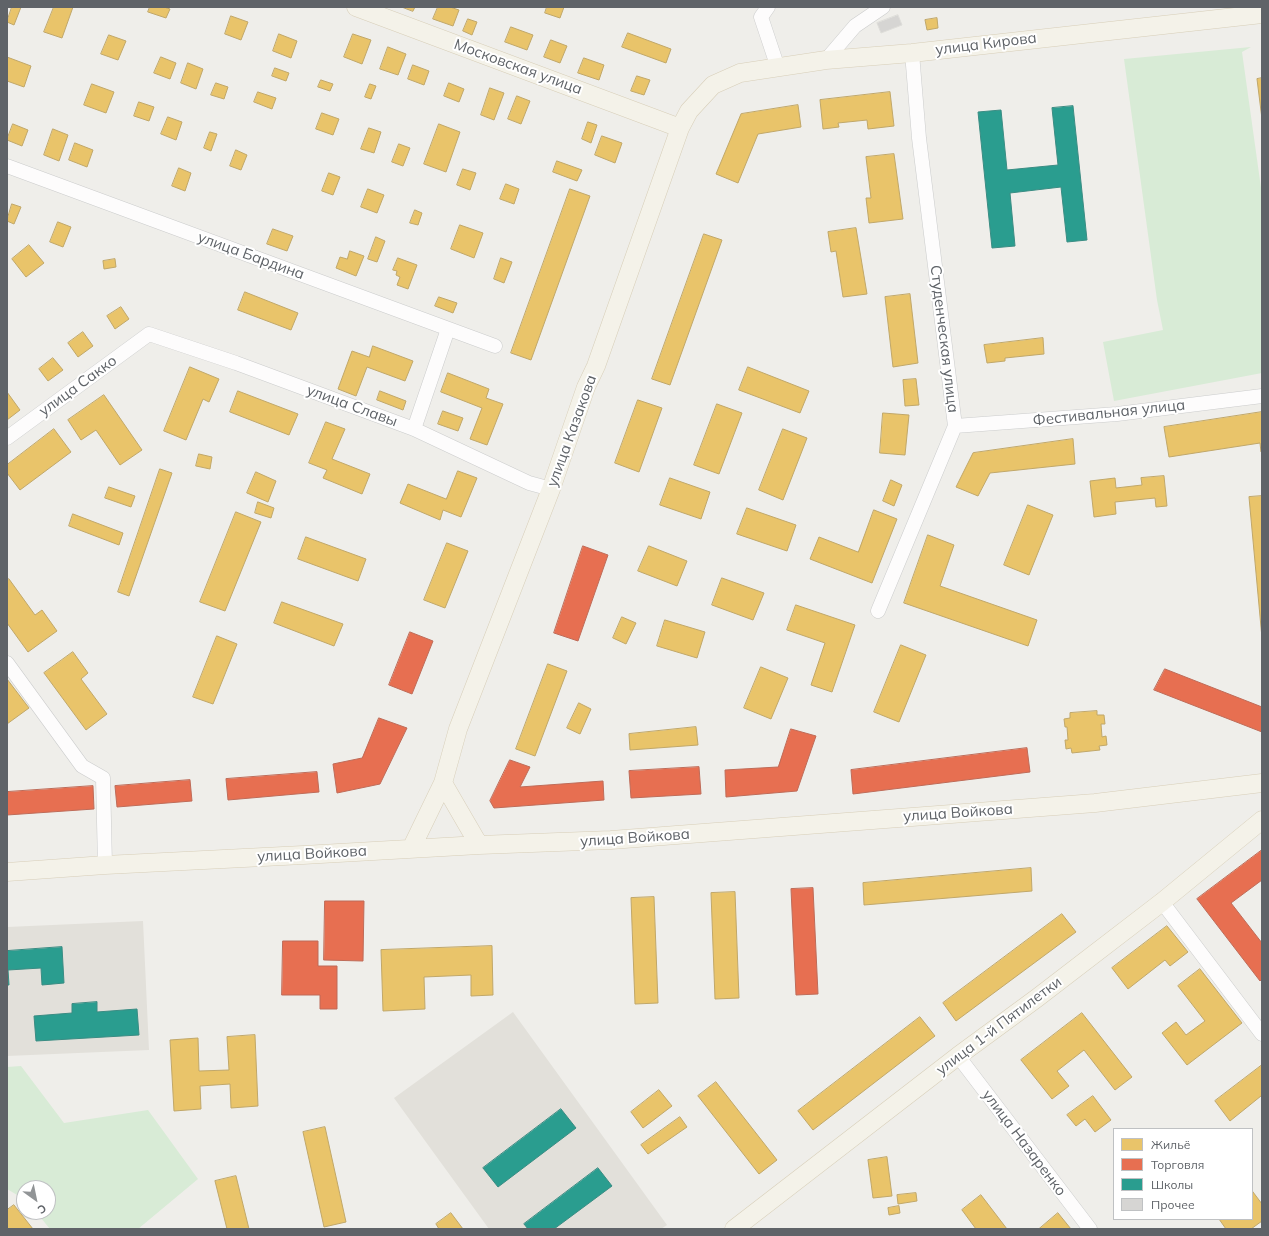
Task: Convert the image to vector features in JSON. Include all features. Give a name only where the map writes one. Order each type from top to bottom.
[{"type":"main road","name":"Московская улица","points":[[356,7],[680,128]]},
{"type":"main road","name":"улица Кирова","points":[[713,85],[740,73],[826,60],[912,53],[1262,14]]},
{"type":"main road","name":"улица Казакова","points":[[411,849],[443,783],[458,729],[551,490],[586,387],[596,366],[680,128],[689,111],[713,85]]},
{"type":"main road","points":[[443,783],[479,845]]},
{"type":"main road","name":"улица Войкова","points":[[7,872],[105,865],[479,845],[619,840],[1095,803],[1262,783]]},
{"type":"main road","name":"улица 1-й Пятилетки","points":[[734,1229],[958,1056],[1037,998],[1162,902],[1262,820]]},
{"type":"street","points":[[826,60],[856,26],[883,7]]},
{"type":"street","points":[[764,12],[778,68]]},
{"type":"street","name":"Студенческая улица","points":[[878,611],[955,426],[920,145],[912,53]]},
{"type":"street","name":"улица Бардина","points":[[7,166],[494,346]]},
{"type":"street","points":[[414,430],[448,329]]},
{"type":"street","name":"улица Славы","points":[[149,334],[236,363],[414,430],[529,483],[551,490]]},
{"type":"street","name":"улица Сакко","points":[[7,438],[149,334]]},
{"type":"street","name":"Фестивальная улица","points":[[955,426],[1116,414],[1262,396]]},
{"type":"street","points":[[7,663],[82,766],[103,778],[105,865]]},
{"type":"street","points":[[1162,902],[1262,1034]]},
{"type":"street","name":"улица Назаренко","points":[[958,1056],[1090,1229]]},
{"type":"shaded area","points":[[143,921],[149,1050],[7,1056],[7,927]]},
{"type":"shaded area","points":[[513,1012],[667,1225],[661,1229],[489,1229],[394,1098]]},
{"type":"green space","points":[[1251,47],[1242,52],[1262,195],[1262,373],[1114,401],[1103,342],[1163,330],[1157,300],[1124,59]]},
{"type":"green space","points":[[21,1066],[64,1123],[148,1110],[198,1179],[138,1229],[50,1229],[43,1220],[56,1220],[56,1180],[16,1180],[16,1194],[7,1189],[7,1067]]},
{"type":"building: Жильё","points":[[12,7],[21,7],[14,25],[7,22]]},
{"type":"building: Жильё","points":[[54,7],[73,7],[62,38],[44,32]]},
{"type":"building: Жильё","points":[[150,7],[164,7],[170,9],[166,18],[148,12]]},
{"type":"building: Жильё","points":[[402,7],[415,7],[413,11]]},
{"type":"building: Жильё","points":[[438,7],[450,7],[459,10],[453,26],[433,19]]},
{"type":"building: Жильё","points":[[547,7],[564,7],[560,18],[545,13]]},
{"type":"building: Жильё","points":[[231,16],[248,22],[241,40],[225,34]]},
{"type":"building: Жильё","points":[[937,18],[938,28],[927,30],[925,20]]},
{"type":"building: Жильё","points":[[468,19],[477,22],[472,35],[463,31]]},
{"type":"building: Жильё","points":[[511,27],[533,35],[527,50],[505,42]]},
{"type":"building: Жильё","points":[[628,33],[671,49],[666,63],[622,47]]},
{"type":"building: Жильё","points":[[279,34],[297,41],[291,58],[273,51]]},
{"type":"building: Жильё","points":[[353,34],[371,40],[362,64],[344,57]]},
{"type":"building: Жильё","points":[[109,35],[126,41],[118,60],[101,54]]},
{"type":"building: Жильё","points":[[551,40],[567,46],[560,63],[544,57]]},
{"type":"building: Жильё","points":[[388,47],[406,54],[398,75],[380,69]]},
{"type":"building: Жильё","points":[[7,57],[31,66],[24,87],[7,81]]},
{"type":"building: Жильё","points":[[161,57],[176,63],[170,79],[154,73]]},
{"type":"building: Жильё","points":[[584,58],[604,65],[599,80],[578,73]]},
{"type":"building: Жильё","points":[[188,63],[203,69],[196,89],[181,83]]},
{"type":"building: Жильё","points":[[413,65],[429,71],[424,85],[408,79]]},
{"type":"building: Жильё","points":[[275,68],[289,73],[286,81],[272,76]]},
{"type":"building: Жильё","points":[[637,76],[650,80],[644,95],[631,91]]},
{"type":"building: Жильё","points":[[1262,78],[1262,119],[1257,79]]},
{"type":"building: Жильё","points":[[321,80],[333,84],[330,91],[318,87]]},
{"type":"building: Жильё","points":[[216,83],[228,87],[224,99],[211,95]]},
{"type":"building: Жильё","points":[[449,83],[464,89],[459,102],[444,96]]},
{"type":"building: Жильё","points":[[92,84],[114,92],[106,113],[84,105]]},
{"type":"building: Жильё","points":[[370,84],[376,86],[371,99],[365,97]]},
{"type":"building: Жильё","points":[[490,88],[504,93],[494,120],[481,115]]},
{"type":"building: Жильё","points":[[258,92],[276,98],[272,109],[254,102]]},
{"type":"building: Жильё","points":[[890,92],[894,126],[868,129],[867,120],[838,123],[839,127],[823,129],[820,100]]},
{"type":"building: Жильё","points":[[517,96],[530,101],[521,124],[508,119]]},
{"type":"building: Жильё","points":[[139,102],[154,107],[149,121],[134,116]]},
{"type":"building: Жильё","points":[[798,105],[801,127],[758,134],[738,183],[716,174],[741,114]]},
{"type":"building: Жильё","points":[[322,113],[339,119],[333,135],[316,129]]},
{"type":"building: Жильё","points":[[168,117],[182,122],[176,140],[161,134]]},
{"type":"building: Жильё","points":[[588,122],[597,125],[591,143],[582,139]]},
{"type":"building: Жильё","points":[[13,124],[28,130],[22,146],[7,140]]},
{"type":"building: Жильё","points":[[439,124],[460,132],[446,172],[424,164]]},
{"type":"building: Жильё","points":[[369,128],[381,132],[374,153],[361,149]]},
{"type":"building: Жильё","points":[[53,129],[68,135],[59,161],[44,155]]},
{"type":"building: Жильё","points":[[210,132],[217,134],[211,151],[204,148]]},
{"type":"building: Жильё","points":[[602,136],[622,143],[615,163],[595,155]]},
{"type":"building: Жильё","points":[[75,143],[93,150],[87,167],[69,160]]},
{"type":"building: Жильё","points":[[399,144],[410,148],[403,166],[392,162]]},
{"type":"building: Жильё","points":[[236,150],[247,155],[241,170],[230,166]]},
{"type":"building: Жильё","points":[[894,154],[903,219],[869,223],[866,198],[871,198],[866,157]]},
{"type":"building: Жильё","points":[[557,161],[582,170],[577,181],[553,172]]},
{"type":"building: Жильё","points":[[179,168],[191,173],[185,191],[172,186]]},
{"type":"building: Жильё","points":[[463,169],[476,173],[470,190],[457,185]]},
{"type":"building: Жильё","points":[[329,173],[340,177],[333,195],[322,191]]},
{"type":"building: Жильё","points":[[506,184],[519,189],[514,204],[500,199]]},
{"type":"building: Жильё","points":[[368,189],[384,195],[377,213],[361,207]]},
{"type":"building: Жильё","points":[[570,189],[590,196],[531,360],[511,353]]},
{"type":"building: Жильё","points":[[12,204],[21,207],[14,224],[7,221]]},
{"type":"building: Жильё","points":[[415,210],[422,213],[418,225],[410,223]]},
{"type":"building: Жильё","points":[[58,222],[71,227],[63,247],[50,242]]},
{"type":"building: Жильё","points":[[460,225],[483,233],[474,258],[451,249]]},
{"type":"building: Жильё","points":[[856,228],[867,294],[843,297],[836,251],[831,252],[828,232]]},
{"type":"building: Жильё","points":[[273,229],[293,236],[287,251],[267,244]]},
{"type":"building: Жильё","points":[[704,234],[722,240],[670,385],[652,379]]},
{"type":"building: Жильё","points":[[376,237],[385,241],[377,262],[368,259]]},
{"type":"building: Жильё","points":[[29,245],[44,263],[26,277],[12,259]]},
{"type":"building: Жильё","points":[[350,251],[364,256],[356,276],[336,268],[340,257],[347,259]]},
{"type":"building: Жильё","points":[[398,258],[417,265],[408,289],[397,285],[400,277],[396,275],[397,271],[393,270]]},
{"type":"building: Жильё","points":[[501,258],[512,262],[504,283],[494,279]]},
{"type":"building: Жильё","points":[[115,259],[116,267],[104,269],[103,261]]},
{"type":"building: Жильё","points":[[245,292],[298,313],[291,330],[238,310]]},
{"type":"building: Жильё","points":[[910,294],[918,363],[893,367],[885,297]]},
{"type":"building: Жильё","points":[[439,297],[457,303],[453,313],[435,306]]},
{"type":"building: Жильё","points":[[121,307],[129,319],[115,329],[107,316]]},
{"type":"building: Жильё","points":[[83,332],[93,346],[78,357],[68,343]]},
{"type":"building: Жильё","points":[[1043,338],[1044,354],[1005,358],[1005,361],[987,363],[984,345]]},
{"type":"building: Жильё","points":[[373,346],[413,361],[405,381],[367,367],[356,396],[338,389],[352,351],[369,357]]},
{"type":"building: Жильё","points":[[53,358],[63,370],[48,381],[39,369]]},
{"type":"building: Жильё","points":[[190,367],[219,379],[209,402],[203,399],[186,440],[164,431]]},
{"type":"building: Жильё","points":[[748,367],[809,391],[800,413],[739,390]]},
{"type":"building: Жильё","points":[[448,373],[489,389],[486,398],[503,404],[487,445],[470,439],[482,408],[441,392]]},
{"type":"building: Жильё","points":[[916,379],[919,405],[905,406],[903,380]]},
{"type":"building: Жильё","points":[[238,391],[298,414],[289,435],[230,412]]},
{"type":"building: Жильё","points":[[380,391],[406,401],[403,410],[377,400]]},
{"type":"building: Жильё","points":[[7,392],[20,410],[7,420]]},
{"type":"building: Жильё","points":[[104,395],[142,450],[120,465],[96,430],[81,440],[68,420]]},
{"type":"building: Жильё","points":[[638,400],[662,408],[639,472],[615,463]]},
{"type":"building: Жильё","points":[[717,404],[742,413],[719,474],[694,465]]},
{"type":"building: Жильё","points":[[443,411],[463,418],[458,431],[438,424]]},
{"type":"building: Жильё","points":[[1262,412],[1262,452],[1260,443],[1169,457],[1164,427]]},
{"type":"building: Жильё","points":[[883,413],[909,415],[905,455],[880,453]]},
{"type":"building: Жильё","points":[[326,422],[345,429],[332,459],[370,474],[362,494],[323,478],[327,470],[309,463]]},
{"type":"building: Жильё","points":[[54,429],[71,452],[20,490],[7,473],[7,465]]},
{"type":"building: Жильё","points":[[783,429],[807,438],[783,500],[759,490]]},
{"type":"building: Жильё","points":[[1073,439],[1075,464],[990,473],[978,496],[956,487],[973,453]]},
{"type":"building: Жильё","points":[[199,454],[212,457],[210,469],[196,466]]},
{"type":"building: Жильё","points":[[160,469],[172,473],[129,596],[118,592]]},
{"type":"building: Жильё","points":[[458,471],[477,478],[461,517],[443,510],[440,520],[400,503],[408,484],[446,499]]},
{"type":"building: Жильё","points":[[256,472],[276,481],[268,502],[247,493]]},
{"type":"building: Жильё","points":[[1164,476],[1167,506],[1156,507],[1155,498],[1115,502],[1116,514],[1094,517],[1090,481],[1115,478],[1116,488],[1142,485],[1141,478]]},
{"type":"building: Жильё","points":[[670,478],[710,492],[701,519],[660,505]]},
{"type":"building: Жильё","points":[[891,480],[902,485],[894,506],[883,501]]},
{"type":"building: Жильё","points":[[109,487],[135,496],[131,507],[105,498]]},
{"type":"building: Жильё","points":[[1262,496],[1262,638],[1249,497]]},
{"type":"building: Жильё","points":[[258,502],[274,508],[271,518],[255,513]]},
{"type":"building: Жильё","points":[[1028,505],[1053,515],[1029,575],[1004,565]]},
{"type":"building: Жильё","points":[[747,508],[796,525],[787,551],[737,534]]},
{"type":"building: Жильё","points":[[874,510],[897,519],[872,583],[810,559],[819,537],[858,552]]},
{"type":"building: Жильё","points":[[236,512],[261,522],[225,611],[200,602]]},
{"type":"building: Жильё","points":[[73,514],[123,533],[119,545],[69,526]]},
{"type":"building: Жильё","points":[[928,535],[954,545],[940,586],[1037,620],[1028,646],[904,603]]},
{"type":"building: Жильё","points":[[306,537],[366,559],[358,581],[298,559]]},
{"type":"building: Жильё","points":[[447,543],[468,551],[445,608],[424,600]]},
{"type":"building: Жильё","points":[[649,546],[687,561],[677,586],[638,571]]},
{"type":"building: Жильё","points":[[722,578],[764,593],[753,620],[712,605]]},
{"type":"building: Жильё","points":[[9,579],[35,615],[42,610],[57,631],[28,652],[7,623],[7,580]]},
{"type":"building: Жильё","points":[[282,602],[343,624],[334,646],[274,623]]},
{"type":"building: Жильё","points":[[796,605],[855,625],[832,692],[811,685],[825,643],[787,630]]},
{"type":"building: Жильё","points":[[622,617],[636,623],[626,644],[613,638]]},
{"type":"building: Жильё","points":[[665,620],[705,632],[697,658],[657,646]]},
{"type":"building: Жильё","points":[[217,636],[237,644],[213,704],[193,697]]},
{"type":"building: Жильё","points":[[901,645],[926,655],[899,722],[874,712]]},
{"type":"building: Жильё","points":[[73,652],[88,673],[81,679],[107,714],[86,730],[44,673]]},
{"type":"building: Жильё","points":[[548,664],[567,671],[535,756],[516,749]]},
{"type":"building: Жильё","points":[[761,667],[788,678],[771,719],[744,708]]},
{"type":"building: Жильё","points":[[7,679],[29,708],[7,724]]},
{"type":"building: Жильё","points":[[579,703],[591,709],[580,734],[567,728]]},
{"type":"building: Жильё","points":[[1097,711],[1097,715],[1104,715],[1105,724],[1101,724],[1102,737],[1106,736],[1107,745],[1099,746],[1100,750],[1072,753],[1071,748],[1066,749],[1065,740],[1068,740],[1067,727],[1065,727],[1064,719],[1070,718],[1070,713]]},
{"type":"building: Жильё","points":[[696,727],[698,745],[630,750],[629,734]]},
{"type":"building: Жильё","points":[[1031,868],[1032,891],[864,905],[863,883]]},
{"type":"building: Жильё","points":[[735,892],[739,998],[715,999],[711,893]]},
{"type":"building: Жильё","points":[[654,897],[658,1003],[635,1004],[631,898]]},
{"type":"building: Жильё","points":[[1062,914],[1076,932],[956,1021],[943,1003]]},
{"type":"building: Жильё","points":[[1167,926],[1188,952],[1170,966],[1165,960],[1128,989],[1112,968]]},
{"type":"building: Жильё","points":[[492,946],[493,995],[471,996],[471,975],[424,977],[425,1009],[383,1011],[381,950]]},
{"type":"building: Жильё","points":[[1200,969],[1242,1023],[1187,1065],[1162,1033],[1176,1022],[1186,1035],[1205,1021],[1178,986]]},
{"type":"building: Жильё","points":[[1082,1013],[1132,1077],[1115,1090],[1084,1050],[1057,1071],[1069,1086],[1052,1099],[1021,1060]]},
{"type":"building: Жильё","points":[[920,1017],[935,1036],[813,1130],[798,1111]]},
{"type":"building: Жильё","points":[[255,1035],[258,1106],[231,1108],[230,1084],[200,1086],[201,1109],[174,1111],[170,1040],[198,1038],[199,1071],[229,1070],[227,1037]]},
{"type":"building: Жильё","points":[[1262,1065],[1262,1097],[1261,1096],[1230,1121],[1215,1101]]},
{"type":"building: Жильё","points":[[716,1082],[777,1160],[759,1174],[698,1096]]},
{"type":"building: Жильё","points":[[659,1090],[672,1106],[643,1128],[631,1112]]},
{"type":"building: Жильё","points":[[1093,1096],[1111,1120],[1095,1132],[1085,1119],[1076,1126],[1067,1115]]},
{"type":"building: Жильё","points":[[680,1117],[687,1127],[648,1154],[641,1145]]},
{"type":"building: Жильё","points":[[325,1127],[346,1222],[324,1227],[303,1132]]},
{"type":"building: Жильё","points":[[887,1157],[892,1196],[873,1198],[868,1160]]},
{"type":"building: Жильё","points":[[236,1176],[249,1229],[227,1229],[215,1181]]},
{"type":"building: Жильё","points":[[1253,1192],[1262,1204],[1262,1221],[1251,1229],[1226,1229],[1220,1220],[1253,1220]]},
{"type":"building: Жильё","points":[[916,1193],[917,1201],[898,1204],[897,1195]]},
{"type":"building: Жильё","points":[[981,1195],[1007,1229],[976,1229],[962,1210]]},
{"type":"building: Жильё","points":[[14,1205],[16,1208],[16,1220],[26,1220],[33,1229],[7,1229],[7,1210]]},
{"type":"building: Жильё","points":[[899,1206],[900,1213],[889,1215],[888,1208]]},
{"type":"building: Жильё","points":[[451,1213],[463,1229],[439,1229],[436,1224]]},
{"type":"building: Жильё","points":[[1058,1213],[1071,1229],[1039,1229]]},
{"type":"building: Торговля","points":[[583,546],[608,555],[578,641],[554,633]]},
{"type":"building: Торговля","points":[[410,632],[433,641],[412,694],[389,685]]},
{"type":"building: Торговля","points":[[1165,669],[1262,707],[1262,732],[1154,690]]},
{"type":"building: Торговля","points":[[379,718],[407,728],[380,784],[337,793],[333,764],[362,758]]},
{"type":"building: Торговля","points":[[791,729],[816,736],[797,791],[726,797],[725,770],[778,767]]},
{"type":"building: Торговля","points":[[1027,748],[1030,772],[853,794],[851,770]]},
{"type":"building: Торговля","points":[[510,760],[530,767],[520,787],[603,781],[604,800],[494,808],[490,801]]},
{"type":"building: Торговля","points":[[699,767],[701,794],[631,798],[629,771]]},
{"type":"building: Торговля","points":[[317,772],[319,792],[228,800],[226,779]]},
{"type":"building: Торговля","points":[[190,780],[192,801],[117,807],[115,786]]},
{"type":"building: Торговля","points":[[93,786],[94,809],[7,815],[7,792]]},
{"type":"building: Торговля","points":[[1262,850],[1262,880],[1231,903],[1262,943],[1262,979],[1260,981],[1197,899]]},
{"type":"building: Торговля","points":[[813,888],[818,994],[796,995],[791,889]]},
{"type":"building: Торговля","points":[[325,901],[364,901],[363,961],[324,960]]},
{"type":"building: Торговля","points":[[283,941],[318,941],[318,966],[337,966],[337,1009],[320,1009],[320,995],[282,995]]},
{"type":"building: Школы","points":[[1073,106],[1087,240],[1067,242],[1061,187],[1010,193],[1015,246],[992,248],[978,112],[1001,110],[1007,170],[1058,165],[1052,108]]},
{"type":"building: Школы","points":[[62,947],[64,983],[42,985],[41,968],[8,970],[9,985],[7,985],[7,951]]},
{"type":"building: Школы","points":[[97,1002],[97,1012],[137,1009],[139,1035],[36,1041],[34,1016],[72,1013],[72,1004]]},
{"type":"building: Школы","points":[[561,1109],[576,1128],[498,1187],[483,1168]]},
{"type":"building: Школы","points":[[598,1168],[612,1186],[554,1229],[528,1229],[524,1224]]},
{"type":"building: Прочее","points":[[898,15],[902,25],[881,33],[877,23]]}]
